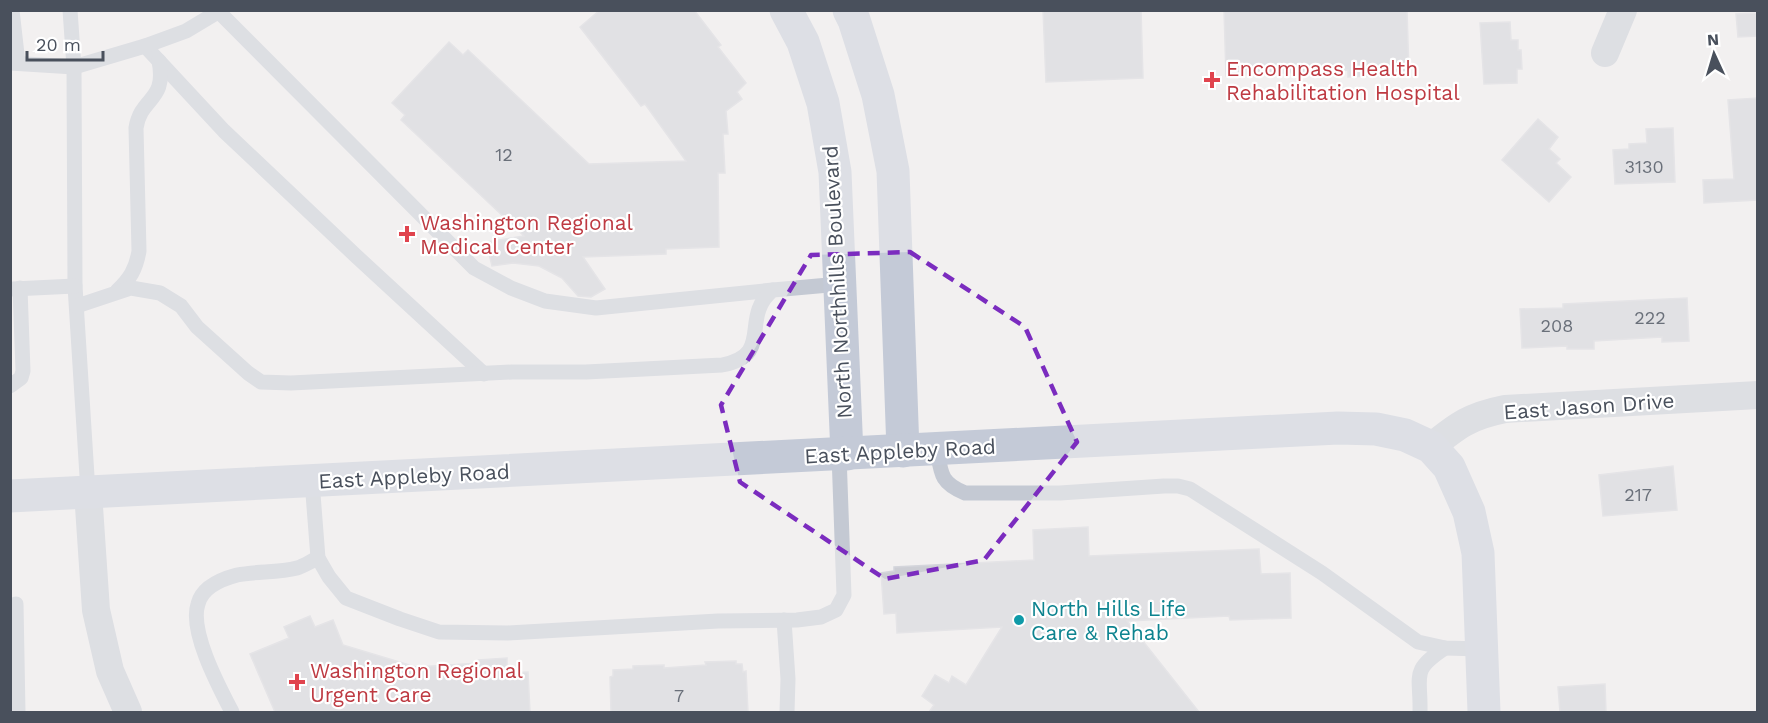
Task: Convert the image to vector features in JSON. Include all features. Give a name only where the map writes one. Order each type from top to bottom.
[{"type":"street","name":"North Northhills Boulevard","points":[[786,10],[803,42],[823,104],[835,172],[840,284],[843,454]]},
{"type":"street","points":[[849,10],[878,95],[892,171],[903,451]]},
{"type":"street","points":[[1605,53],[1623,10]]},
{"type":"street","name":"East Jason Drive","points":[[1431,447],[1459,424],[1482,414],[1505,409],[1758,395]]},
{"type":"street","name":"East Appleby Road","points":[[10,496],[1338,428],[1376,429],[1405,435],[1431,447],[1449,467],[1468,512],[1478,552],[1484,712]]},
{"type":"street","points":[[88,492],[96,610],[110,671],[128,712]]},
{"type":"lane","points":[[12,10],[14,63],[74,67],[186,31],[220,11],[474,268],[512,288],[545,301],[596,308],[840,284]]},
{"type":"lane","points":[[70,10],[74,67],[75,286],[88,492]]},
{"type":"lane","points":[[145,46],[224,131],[483,374]]},
{"type":"lane","points":[[115,292],[134,272],[138,261],[136,128],[138,115],[159,88],[162,76],[159,61]]},
{"type":"lane","points":[[10,386],[21,378],[23,371],[15,288],[75,286]]},
{"type":"lane","points":[[76,306],[131,288],[160,293],[181,306],[197,327],[226,355],[261,382],[291,383],[483,374],[586,372],[735,363],[746,357],[752,349],[759,308],[773,290]]},
{"type":"lane","points":[[937,449],[942,478],[952,488],[965,493],[1059,493],[1164,486],[1190,489],[1322,573],[1408,636],[1428,646],[1482,649]]},
{"type":"lane","points":[[312,481],[318,558],[328,578],[346,598],[400,620],[439,632],[508,633],[718,621],[784,620],[821,617],[836,610],[844,595],[843,454]]},
{"type":"lane","points":[[232,712],[200,638],[197,620],[198,603],[206,590],[222,580],[245,574],[298,568],[318,558]]},
{"type":"lane","points":[[16,604],[18,712]]},
{"type":"lane","points":[[784,620],[788,679],[787,712]]},
{"type":"lane","points":[[1420,712],[1419,672],[1428,659],[1445,648]]},
{"type":"highlighted area","points":[[910,252],[1025,327],[1077,442],[984,560],[885,579],[740,482],[721,405],[811,255]]},
{"type":"building","points":[[600,10],[694,10],[721,45],[718,47],[746,83],[737,92],[742,99],[726,111],[728,134],[723,134],[725,173],[718,173],[719,247],[666,249],[666,254],[583,257],[605,289],[591,297],[578,296],[562,278],[539,266],[513,263],[492,266],[486,242],[524,236],[401,120],[405,115],[392,103],[449,42],[463,55],[468,50],[589,164],[686,161],[645,104],[641,106],[580,27]]},
{"type":"building","points":[[1043,10],[1141,10],[1143,78],[1046,82]]},
{"type":"building","points":[[1224,10],[1407,10],[1409,74],[1348,77],[1348,70],[1226,76]]},
{"type":"building","points":[[1758,13],[1758,36],[1738,37],[1736,14]]},
{"type":"building","points":[[1510,22],[1511,40],[1518,40],[1518,50],[1521,50],[1522,69],[1517,69],[1517,83],[1484,84],[1480,23]]},
{"type":"building","points":[[1758,98],[1758,200],[1704,203],[1703,180],[1734,179],[1728,100]]},
{"type":"building","points":[[1538,119],[1558,137],[1549,149],[1560,159],[1556,163],[1571,177],[1549,202],[1502,160]]},
{"type":"building","points":[[1673,128],[1675,182],[1615,184],[1613,150],[1629,149],[1629,144],[1647,143],[1646,129]]},
{"type":"building","points":[[1687,298],[1689,341],[1662,342],[1662,337],[1594,341],[1594,349],[1567,349],[1567,346],[1522,348],[1520,309],[1563,308],[1563,304]]},
{"type":"building","points":[[1673,466],[1677,510],[1603,516],[1599,475]]},
{"type":"building","name":"North Hills Life Care & Rehab","points":[[1088,527],[1089,556],[1259,549],[1261,574],[1290,573],[1291,618],[1230,620],[1229,616],[1127,621],[1199,712],[929,712],[934,705],[922,696],[935,675],[949,683],[952,676],[966,685],[1002,627],[897,633],[896,613],[884,614],[881,573],[894,571],[894,567],[1034,560],[1033,530]]},
{"type":"building","points":[[310,616],[315,627],[333,620],[343,645],[416,667],[480,663],[479,660],[507,658],[507,673],[528,672],[530,712],[275,712],[250,654],[289,638],[284,627]]},
{"type":"building","points":[[736,661],[736,664],[742,664],[743,672],[746,671],[748,712],[611,712],[610,677],[613,676],[613,670],[633,669],[633,666],[664,665],[664,668],[706,665],[705,662]]},
{"type":"building","points":[[1605,684],[1606,712],[1560,712],[1558,687]]},
{"type":"place","name":"Encompass Health Rehabilitation Hospital","points":[[1212,80]]},
{"type":"place","name":"Washington Regional Medical Center","points":[[407,234]]},
{"type":"place","name":"North Hills Life Care & Rehab","points":[[1019,620]]},
{"type":"place","name":"Washington Regional Urgent Care","points":[[297,682]]}]
